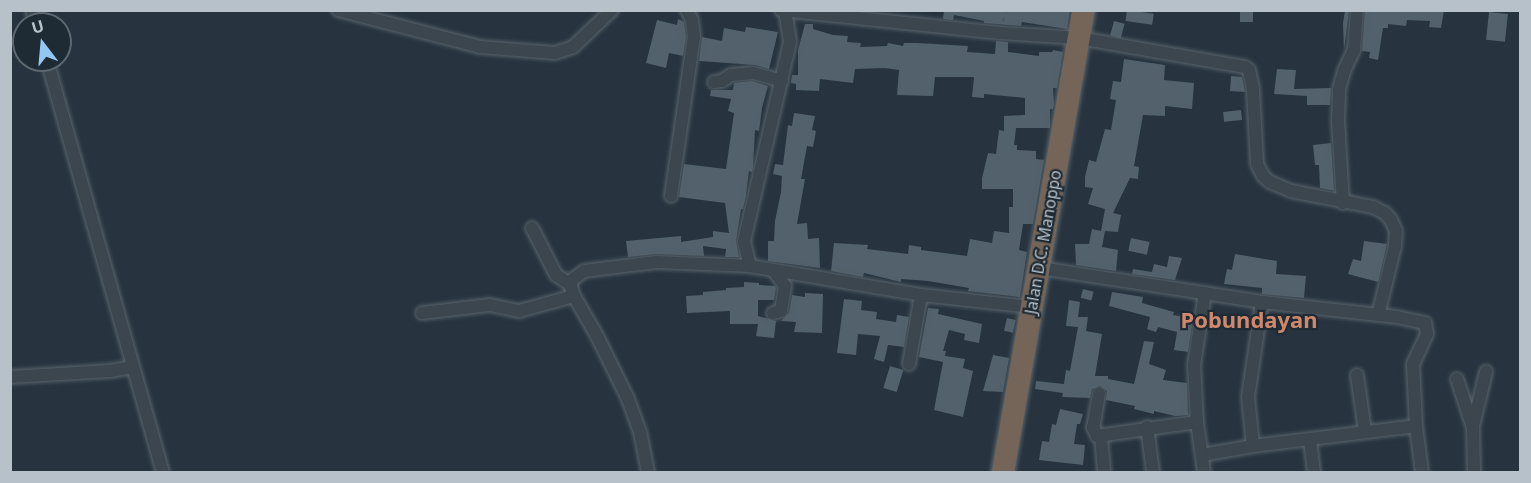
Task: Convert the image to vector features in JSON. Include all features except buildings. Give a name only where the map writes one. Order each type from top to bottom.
[{"type":"highway","name":"Jalan D.C. Manoppo","points":[[1003,472],[1084,10]]},
{"type":"street","points":[[338,10],[480,47],[546,52],[573,47],[612,10]]},
{"type":"street","points":[[671,196],[694,37],[692,20],[687,10]]},
{"type":"street","points":[[1343,202],[1338,121],[1339,86],[1354,50],[1357,10]]},
{"type":"street","points":[[750,266],[744,242],[790,42],[784,11],[1000,33],[1079,38],[1245,66],[1249,70],[1253,89],[1258,170],[1270,182],[1291,191],[1379,209],[1391,220],[1396,231],[1390,269],[1378,315]]},
{"type":"street","points":[[50,72],[163,472]]},
{"type":"street","points":[[714,82],[722,81],[731,75],[753,73],[782,81]]},
{"type":"street","points":[[532,228],[556,274],[572,290],[628,399],[640,432],[648,472]]},
{"type":"street","points":[[572,290],[577,274],[584,271],[656,262],[750,266],[921,295],[1032,307]]},
{"type":"street","points":[[1040,268],[1262,302],[1419,321],[1427,327],[1427,334],[1413,364],[1416,426],[1422,472]]},
{"type":"street","points":[[773,313],[781,311],[785,286],[774,271]]},
{"type":"street","points":[[422,313],[490,305],[519,311],[572,290]]},
{"type":"street","points":[[1204,472],[1197,422],[1194,365],[1205,293]]},
{"type":"street","points":[[909,364],[921,295]]},
{"type":"street","points":[[1253,446],[1248,397],[1262,302]]},
{"type":"street","points":[[10,376],[110,371],[133,367]]},
{"type":"street","points":[[1474,472],[1473,428],[1486,372]]},
{"type":"street","points":[[1357,375],[1365,431]]},
{"type":"street","points":[[1457,379],[1473,428]]},
{"type":"street","points":[[1099,394],[1093,427],[1096,435],[1197,422]]},
{"type":"street","points":[[1202,455],[1253,446],[1416,426]]},
{"type":"street","points":[[1148,427],[1153,472]]},
{"type":"street","points":[[1101,436],[1104,472]]},
{"type":"street","points":[[1310,440],[1314,472]]},
{"type":"district","name":"Pobundayan","points":[[1249,320]]}]
